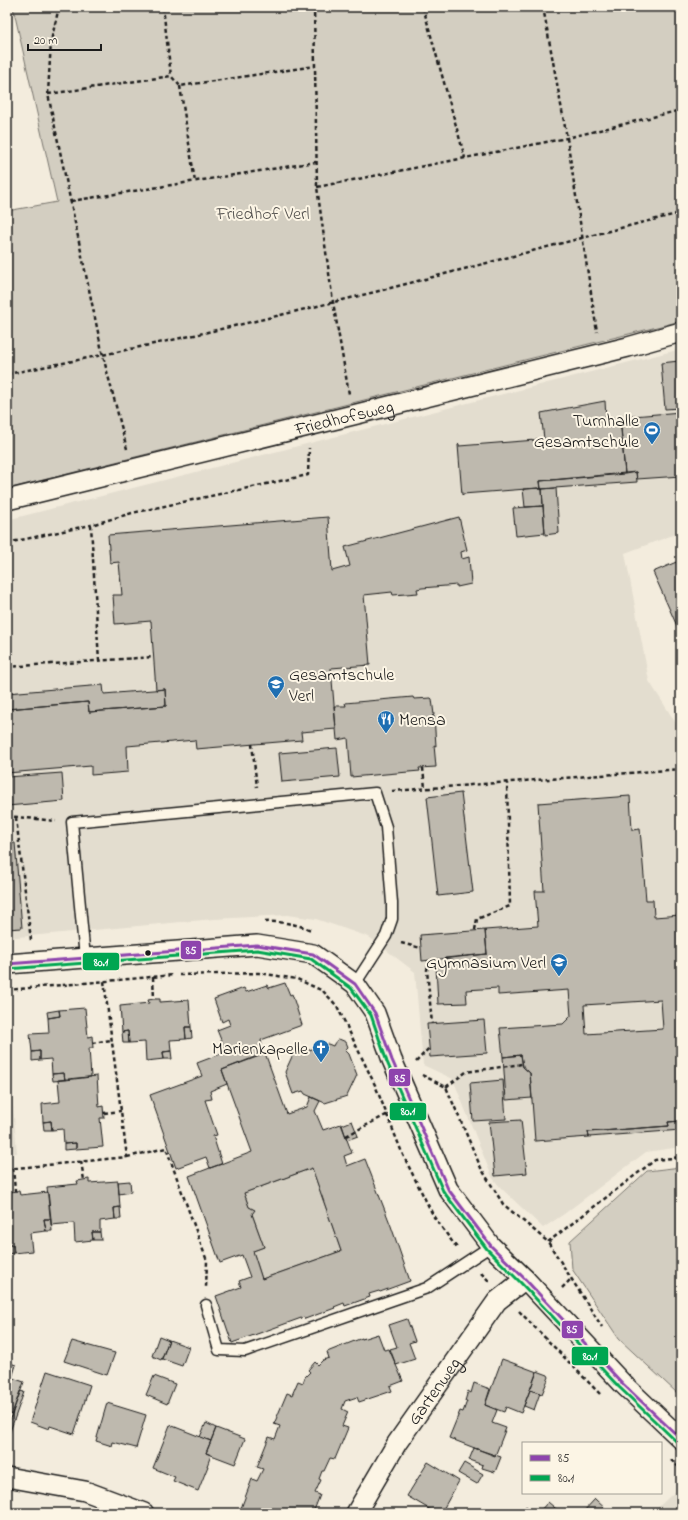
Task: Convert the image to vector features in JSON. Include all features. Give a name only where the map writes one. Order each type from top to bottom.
[{"type":"street","name":"Friedhofsweg","points":[[7,500],[628,347],[681,332]]},
{"type":"street","points":[[7,964],[256,945],[313,954],[355,984],[375,1013],[392,1060],[448,1189],[491,1246],[525,1279],[623,1384],[681,1438]]},
{"type":"street","name":"Gartenweg","points":[[356,1513],[396,1443],[497,1301],[525,1279]]},
{"type":"street","points":[[7,1477],[85,1491],[144,1513]]},
{"type":"lane","points":[[85,958],[72,822],[375,793],[386,827],[392,919],[386,936],[355,984]]},
{"type":"lane","points":[[206,1305],[219,1350],[245,1351],[427,1288],[491,1246]]},
{"type":"path","points":[[59,7],[51,41],[48,94],[103,356],[132,469]]},
{"type":"path","points":[[163,7],[172,76],[180,86],[195,182]]},
{"type":"path","points":[[314,7],[317,187],[333,302],[353,415]]},
{"type":"path","points":[[423,7],[465,158]]},
{"type":"path","points":[[543,7],[567,138],[596,332],[604,330]]},
{"type":"path","points":[[180,86],[315,66]]},
{"type":"path","points":[[48,94],[172,76]]},
{"type":"path","points":[[317,187],[567,138],[681,110]]},
{"type":"path","points":[[71,201],[316,162]]},
{"type":"path","points":[[7,374],[103,356],[333,302],[582,237],[681,214]]},
{"type":"path","points":[[7,543],[91,525],[132,513],[308,475],[311,426]]},
{"type":"path","points":[[91,525],[99,661]]},
{"type":"path","points":[[7,668],[154,657]]},
{"type":"path","points":[[252,744],[258,804]]},
{"type":"path","points":[[423,768],[425,788]]},
{"type":"path","points":[[375,793],[681,769]]},
{"type":"path","points":[[475,930],[477,919],[510,906],[507,782]]},
{"type":"path","points":[[7,816],[72,822]]},
{"type":"path","points":[[16,818],[33,962]]},
{"type":"path","points":[[429,960],[427,970],[432,1024]]},
{"type":"path","points":[[7,990],[179,975],[259,973],[297,979],[323,991],[337,1006],[376,1085],[403,1155],[434,1217],[460,1251],[604,1398]]},
{"type":"path","points":[[153,977],[154,999]]},
{"type":"path","points":[[104,981],[127,1156]]},
{"type":"path","points":[[92,1043],[111,1040]]},
{"type":"path","points":[[413,1066],[429,1048]]},
{"type":"path","points":[[446,1087],[466,1072],[522,1064]]},
{"type":"path","points":[[346,1136],[410,1102]]},
{"type":"path","points":[[104,1113],[121,1111]]},
{"type":"path","points":[[7,1169],[127,1156],[166,1148],[207,1261],[206,1305]]},
{"type":"path","points":[[548,1242],[655,1160],[681,1157]]},
{"type":"path","points":[[81,1161],[84,1180]]},
{"type":"path","points":[[13,1168],[15,1191]]},
{"type":"shaded area","points":[[681,349],[681,532],[625,553],[649,681],[681,731],[681,1147],[646,1152],[564,1214],[543,1228],[500,1187],[492,1177],[453,1079],[423,1065],[415,972],[369,937],[316,919],[287,915],[214,919],[7,938],[7,520]]},
{"type":"shaded area","points":[[7,1035],[17,1153],[7,1154]]},
{"type":"shaded area","points":[[681,1486],[681,1513],[652,1513]]},
{"type":"green space","name":"Friedhof Verl","points":[[13,7],[681,7],[681,321],[7,489],[7,211],[57,202]]},
{"type":"green space","points":[[681,1167],[681,1389],[677,1393],[619,1339],[572,1269],[570,1241],[647,1171]]},
{"type":"green space","points":[[312,1168],[341,1251],[262,1279],[253,1251],[264,1247],[252,1214],[254,1210],[249,1207],[244,1193]]},
{"type":"building","points":[[679,361],[681,408],[665,409],[661,363]]},
{"type":"building","points":[[605,401],[606,419],[620,418],[625,474],[540,481],[541,489],[462,495],[458,445],[459,444],[459,446],[536,440],[537,438],[537,440],[544,439],[541,413]]},
{"type":"building","name":"Turnhalle Gesamtschule","points":[[681,412],[681,476],[637,479],[636,472],[625,474],[620,415],[621,417]]},
{"type":"building","points":[[636,472],[637,482],[541,489],[540,481]]},
{"type":"building","points":[[556,488],[559,533],[545,535],[542,489]]},
{"type":"building","points":[[523,489],[542,489],[543,506],[525,507]]},
{"type":"building","points":[[543,506],[545,533],[516,536],[513,508]]},
{"type":"building","points":[[328,517],[332,571],[350,566],[345,547],[459,517],[467,550],[461,552],[462,559],[469,557],[471,584],[457,587],[457,585],[422,588],[417,589],[418,593],[393,595],[392,592],[364,595],[370,665],[331,668],[336,729],[301,732],[302,740],[196,749],[195,740],[127,746],[128,772],[91,775],[91,766],[7,773],[7,709],[88,702],[89,712],[166,706],[165,689],[156,690],[151,621],[115,624],[113,595],[122,595],[119,562],[110,563],[108,535]]},
{"type":"building","points":[[681,560],[681,635],[653,572]]},
{"type":"building","points":[[103,685],[104,694],[165,689],[166,706],[89,712],[88,702],[7,709],[7,693]]},
{"type":"building","name":"Mensa","points":[[413,697],[414,699],[432,699],[434,715],[432,716],[434,716],[436,746],[434,745],[436,767],[419,768],[420,771],[351,777],[348,738],[337,740],[334,706],[346,706],[345,703]]},
{"type":"building","points":[[337,748],[340,777],[282,782],[279,753]]},
{"type":"building","points":[[62,773],[64,801],[7,806],[7,777]]},
{"type":"building","points":[[461,793],[473,892],[438,896],[427,797]]},
{"type":"building","name":"Gymnasium Verl","points":[[630,796],[632,830],[640,829],[646,900],[653,900],[654,917],[681,915],[681,1121],[668,1122],[669,1126],[588,1132],[589,1137],[535,1141],[530,1073],[523,1067],[521,1055],[503,1057],[500,1028],[563,1024],[571,1016],[569,990],[498,995],[498,988],[466,990],[467,1003],[438,1004],[436,966],[445,966],[445,958],[487,954],[485,930],[538,926],[535,891],[544,891],[538,803]],"holes":[[[661,1000],[663,1029],[586,1034],[584,1005]]]},
{"type":"building","points":[[7,843],[15,843],[22,928],[7,929]]},
{"type":"building","points":[[485,930],[487,954],[422,961],[420,935]]},
{"type":"building","points":[[285,983],[290,995],[292,994],[302,1025],[261,1040],[262,1045],[259,1047],[262,1055],[222,1070],[227,1084],[210,1091],[212,1099],[205,1100],[217,1135],[213,1136],[222,1164],[210,1168],[206,1157],[176,1168],[150,1095],[202,1076],[197,1063],[226,1052],[217,1030],[230,1025],[228,1019],[222,1022],[214,999],[244,988],[246,992],[267,985],[269,988]]},
{"type":"building","points":[[160,999],[160,1002],[189,1000],[191,1027],[185,1027],[186,1039],[170,1040],[171,1051],[163,1052],[164,1059],[146,1061],[145,1042],[129,1043],[128,1031],[122,1032],[120,1006],[149,1003],[148,1000]]},
{"type":"building","points":[[85,1008],[88,1037],[92,1036],[93,1048],[89,1048],[91,1077],[65,1080],[64,1073],[52,1074],[51,1059],[40,1060],[40,1051],[32,1052],[30,1034],[49,1033],[48,1018],[60,1016],[59,1010]]},
{"type":"building","points":[[59,1010],[60,1016],[48,1018],[47,1012]]},
{"type":"building","points":[[484,1020],[487,1053],[430,1057],[427,1024]]},
{"type":"building","points":[[185,1027],[191,1027],[192,1038],[186,1039]]},
{"type":"building","points":[[128,1031],[129,1043],[123,1043],[122,1032]]},
{"type":"building","name":"Marienkapelle","points":[[339,1039],[346,1042],[348,1047],[345,1050],[349,1054],[357,1075],[347,1096],[325,1103],[305,1094],[303,1091],[293,1094],[285,1072],[295,1050],[305,1055],[306,1051],[328,1044],[333,1046]]},
{"type":"building","points":[[40,1051],[40,1060],[32,1061],[32,1052]]},
{"type":"building","points":[[171,1051],[172,1059],[164,1059],[163,1052]]},
{"type":"building","points":[[265,1053],[287,1114],[307,1107],[311,1097],[320,1101],[315,1111],[323,1130],[341,1124],[352,1153],[344,1156],[347,1166],[365,1159],[391,1226],[410,1281],[380,1292],[369,1294],[370,1297],[345,1306],[344,1303],[334,1307],[335,1308],[305,1319],[304,1317],[232,1343],[216,1296],[241,1287],[239,1281],[250,1277],[242,1255],[220,1263],[189,1176],[252,1152],[222,1070]],"holes":[[[312,1168],[341,1251],[262,1279],[253,1251],[264,1247],[252,1214],[255,1210],[249,1207],[244,1193]]]},
{"type":"building","points":[[521,1055],[523,1067],[530,1073],[532,1098],[506,1100],[503,1057]]},
{"type":"building","points":[[64,1073],[65,1080],[53,1081],[52,1074]]},
{"type":"building","points":[[97,1076],[99,1107],[103,1106],[104,1118],[100,1118],[103,1147],[76,1149],[76,1143],[64,1144],[63,1129],[52,1130],[51,1121],[43,1122],[42,1104],[60,1102],[58,1080]]},
{"type":"building","points":[[503,1080],[506,1119],[473,1121],[470,1083]]},
{"type":"building","points":[[521,1120],[527,1173],[495,1176],[489,1122]]},
{"type":"building","points":[[51,1121],[52,1130],[44,1130],[43,1122]]},
{"type":"building","points":[[352,1121],[358,1136],[347,1140],[342,1125]]},
{"type":"building","points":[[681,1121],[681,1130],[589,1137],[588,1132],[669,1126],[668,1122]]},
{"type":"building","points":[[76,1143],[76,1149],[64,1150],[64,1144]]},
{"type":"building","points":[[89,1179],[89,1183],[118,1181],[120,1207],[114,1208],[115,1219],[100,1221],[100,1232],[92,1232],[93,1240],[75,1242],[74,1223],[51,1225],[47,1187],[78,1184],[77,1181]]},
{"type":"building","points":[[130,1181],[131,1192],[119,1194],[118,1182]]},
{"type":"building","points":[[19,1191],[20,1195],[48,1192],[51,1219],[44,1219],[46,1231],[30,1233],[32,1251],[14,1253],[13,1245],[7,1245],[7,1196],[8,1192]]},
{"type":"building","points":[[120,1207],[121,1219],[115,1219],[114,1208]]},
{"type":"building","points":[[44,1219],[51,1219],[52,1231],[46,1231]]},
{"type":"building","points":[[92,1232],[100,1232],[101,1240],[93,1240]]},
{"type":"building","points":[[7,1245],[13,1245],[14,1253],[7,1254]]},
{"type":"building","points":[[407,1319],[415,1341],[409,1343],[415,1359],[396,1365],[390,1349],[397,1347],[389,1325]]},
{"type":"building","points":[[378,1334],[384,1350],[389,1349],[403,1381],[390,1386],[392,1391],[359,1402],[357,1397],[345,1401],[342,1409],[348,1412],[342,1426],[348,1428],[335,1459],[330,1458],[324,1471],[322,1471],[319,1479],[321,1480],[315,1493],[320,1495],[313,1513],[245,1513],[240,1511],[252,1479],[257,1481],[263,1469],[257,1467],[269,1437],[275,1439],[280,1426],[274,1424],[287,1393],[292,1395],[298,1381],[303,1383],[305,1377],[310,1372],[308,1370],[315,1362],[318,1365],[323,1360],[329,1358],[327,1352],[362,1338]]},
{"type":"building","points":[[159,1336],[169,1340],[161,1360],[152,1356]]},
{"type":"building","points":[[169,1340],[189,1347],[182,1366],[162,1359]]},
{"type":"building","points":[[72,1341],[115,1353],[107,1375],[64,1361]]},
{"type":"building","points":[[502,1359],[537,1372],[521,1413],[506,1407],[504,1412],[485,1405]]},
{"type":"building","points":[[7,1362],[16,1365],[12,1378],[7,1376]]},
{"type":"building","points":[[47,1371],[90,1385],[74,1434],[50,1426],[49,1429],[30,1422]]},
{"type":"building","points":[[537,1371],[548,1375],[549,1377],[542,1394],[530,1390]]},
{"type":"building","points":[[7,1376],[24,1382],[7,1428]]},
{"type":"building","points":[[154,1376],[175,1384],[167,1404],[146,1395]]},
{"type":"building","points":[[474,1383],[490,1389],[485,1405],[497,1410],[492,1423],[506,1428],[495,1456],[449,1438],[460,1411],[463,1412],[467,1401],[465,1401],[468,1391],[471,1393]]},
{"type":"building","points":[[530,1390],[540,1393],[534,1410],[524,1406]]},
{"type":"building","points":[[20,1391],[24,1392],[7,1440],[7,1428]]},
{"type":"building","points":[[107,1403],[146,1415],[136,1448],[113,1442],[112,1446],[96,1441]]},
{"type":"building","points":[[206,1423],[216,1428],[211,1441],[200,1437]]},
{"type":"building","points":[[170,1425],[211,1441],[206,1453],[211,1455],[198,1491],[173,1481],[175,1477],[153,1468]]},
{"type":"building","points":[[216,1428],[245,1439],[235,1464],[206,1453]]},
{"type":"building","points":[[474,1448],[501,1457],[495,1472],[482,1468],[483,1465],[469,1460]]},
{"type":"building","points":[[428,1462],[459,1481],[441,1513],[436,1513],[407,1496]]},
{"type":"building","points":[[464,1463],[483,1474],[477,1484],[458,1473]]},
{"type":"building","points":[[595,1499],[610,1513],[582,1513]]},
{"type":"building","points":[[548,1502],[561,1513],[538,1513]]},
{"type":"building","points":[[526,1506],[534,1513],[520,1513]]},
{"type":"transit line","name":"85","points":[[7,964],[257,945],[313,954],[355,984],[375,1013],[392,1060],[448,1189],[491,1246],[525,1279],[623,1384],[681,1439]]},
{"type":"transit line","name":"80.1","points":[[7,969],[257,950],[311,959],[351,988],[371,1015],[387,1062],[443,1191],[487,1249],[619,1387],[678,1443]]},
{"type":"place","name":"Turnhalle Gesamtschule","points":[[652,445]]},
{"type":"place","name":"Gesamtschule Verl","points":[[276,699]]},
{"type":"place","name":"Mensa","points":[[386,734]]},
{"type":"place","name":"Gymnasium Verl","points":[[559,977]]},
{"type":"place","name":"Marienkapelle","points":[[321,1063]]}]
